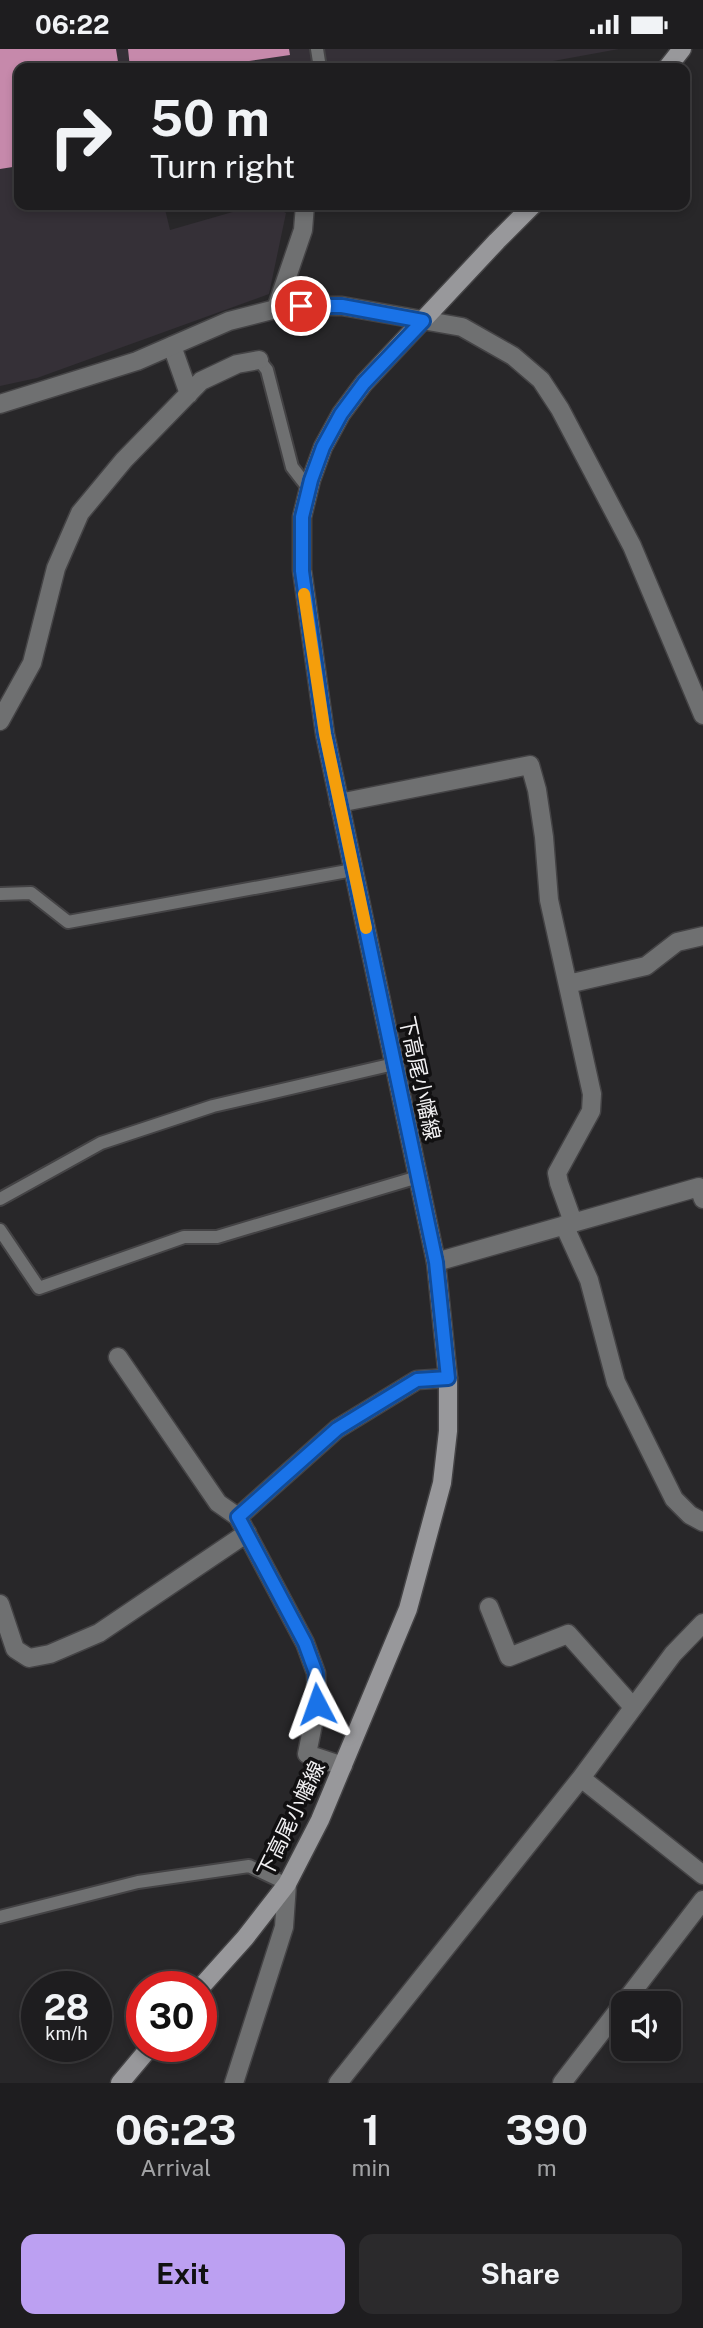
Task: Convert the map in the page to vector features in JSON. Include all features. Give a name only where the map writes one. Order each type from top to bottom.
[{"type":"main road","points":[[671,63],[682,49]]},
{"type":"main road","name":"下高尾小幡線","points":[[214,1971],[288,1884],[320,1820],[408,1609],[439,1495],[448,1431],[448,1378],[436,1262],[325,734],[302,571],[302,517],[323,447],[341,414],[364,383],[528,210]]},
{"type":"main road","points":[[120,2083],[138,2062]]},
{"type":"street","points":[[276,309],[303,230],[305,210]]},
{"type":"street","points":[[0,404],[137,361],[229,321],[276,309],[342,306],[462,327],[513,356],[541,380],[585,455],[632,546],[703,715]]},
{"type":"street","points":[[172,346],[189,394]]},
{"type":"street","points":[[0,721],[32,663],[56,568],[80,513],[124,460],[201,381],[237,364],[259,360]]},
{"type":"street","points":[[339,803],[530,765],[542,825],[549,900],[592,1094],[591,1111],[557,1173],[568,1224],[589,1280],[616,1382],[674,1499],[690,1515],[703,1522]]},
{"type":"street","points":[[568,984],[646,966],[677,942],[703,936]]},
{"type":"street","points":[[436,1262],[699,1187],[703,1199]]},
{"type":"street","points":[[118,1357],[218,1503],[242,1525],[305,1643],[316,1673],[317,1704],[307,1754],[343,1766]]},
{"type":"street","points":[[0,1604],[15,1650],[29,1658],[50,1654],[100,1633],[242,1525],[337,1429],[417,1380],[448,1378]]},
{"type":"street","points":[[489,1607],[509,1657],[568,1634],[634,1707]]},
{"type":"street","points":[[338,2083],[581,1778],[673,1654],[703,1623]]},
{"type":"street","points":[[581,1778],[703,1875]]},
{"type":"street","points":[[234,2083],[284,1927],[288,1884]]},
{"type":"street","points":[[633,1991],[703,1900]]},
{"type":"street","points":[[562,2083],[611,2020]]},
{"type":"lane","points":[[259,360],[267,370],[292,467],[309,489]]},
{"type":"lane","points":[[0,894],[32,894],[68,922],[354,870]]},
{"type":"lane","points":[[0,1199],[102,1143],[213,1105],[394,1063]]},
{"type":"lane","points":[[0,1230],[39,1288],[184,1237],[217,1237],[418,1177]]},
{"type":"lane","points":[[0,1917],[138,1882],[249,1866],[288,1884]]},
{"type":"shaded area","points":[[0,49],[619,49],[542,63],[14,63],[14,210],[165,210],[170,230],[240,210],[281,210],[286,213],[269,294],[37,378],[0,386]]},
{"type":"building","points":[[0,49],[116,49],[118,63],[14,63],[14,167],[0,169]]},
{"type":"building","points":[[128,49],[289,49],[290,55],[235,63],[129,63]]},
{"type":"slow traffic","points":[[304,594],[325,734],[366,928]]},
{"type":"route","points":[[301,306],[342,306],[423,321],[364,383],[341,414],[323,447],[302,517],[302,571],[325,734],[436,1262],[448,1378],[417,1380],[337,1429],[238,1517],[305,1643],[316,1673],[317,1704]]}]
